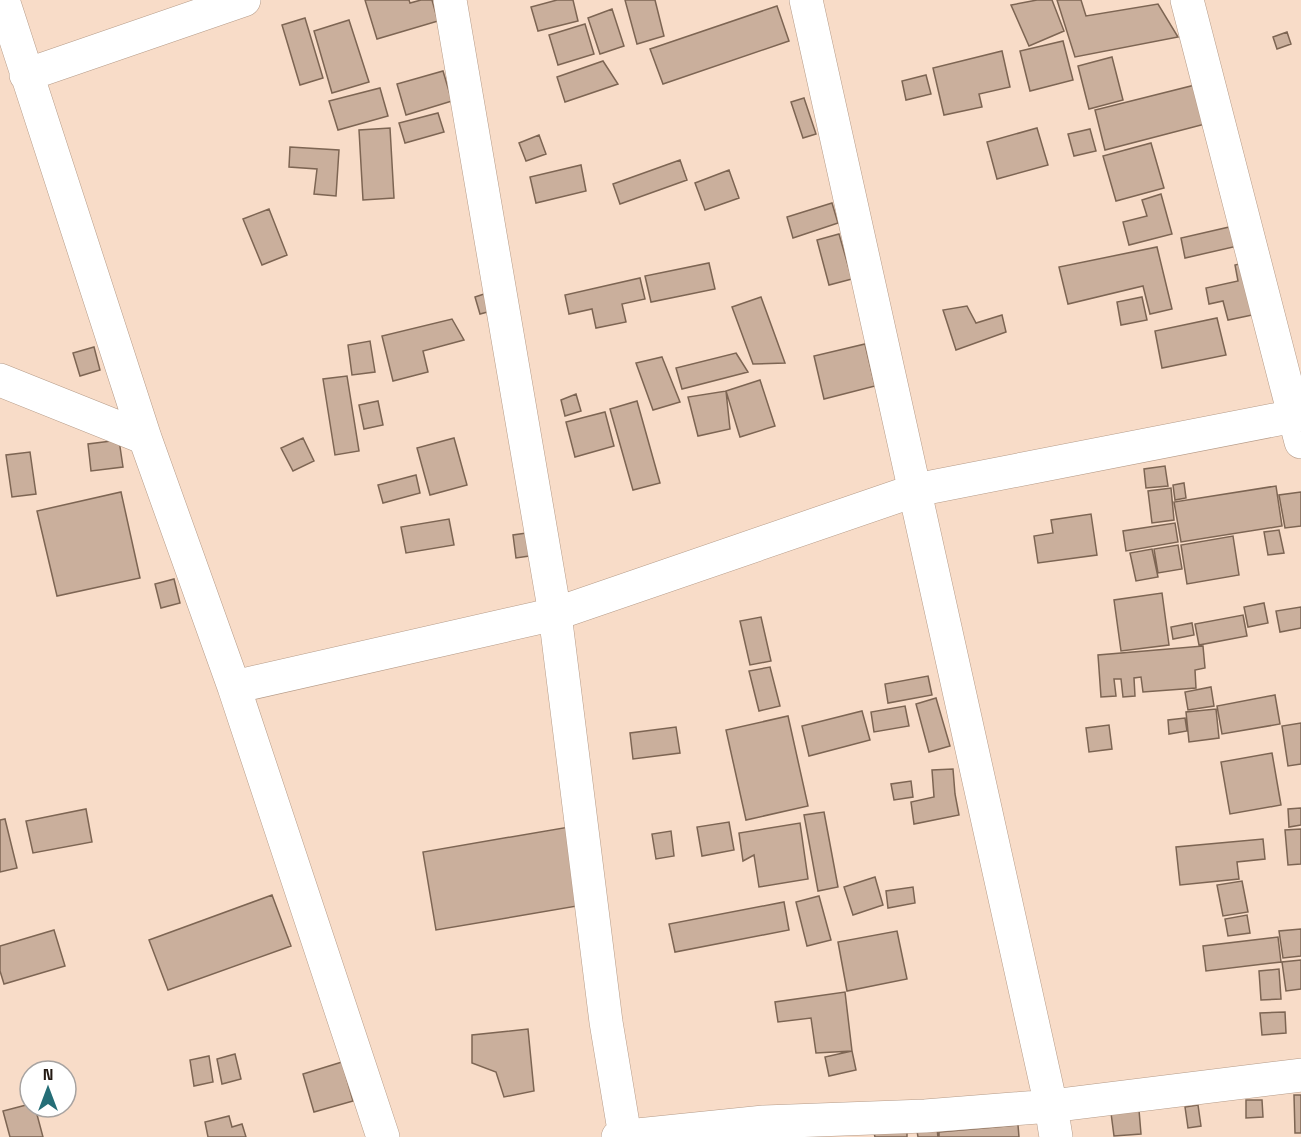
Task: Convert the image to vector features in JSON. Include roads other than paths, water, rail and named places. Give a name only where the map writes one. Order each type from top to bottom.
[{"type":"street","points":[[3,0],[145,438],[234,687],[383,1137]]},
{"type":"street","points":[[26,75],[244,0]]},
{"type":"street","points":[[450,0],[555,614],[621,1136],[764,1122],[925,1116],[1054,1121],[1301,1075]]},
{"type":"street","points":[[806,0],[1054,1121]]},
{"type":"street","points":[[234,687],[555,614],[916,490],[1297,429],[1186,0]]},
{"type":"street","points":[[0,380],[145,438]]}]
